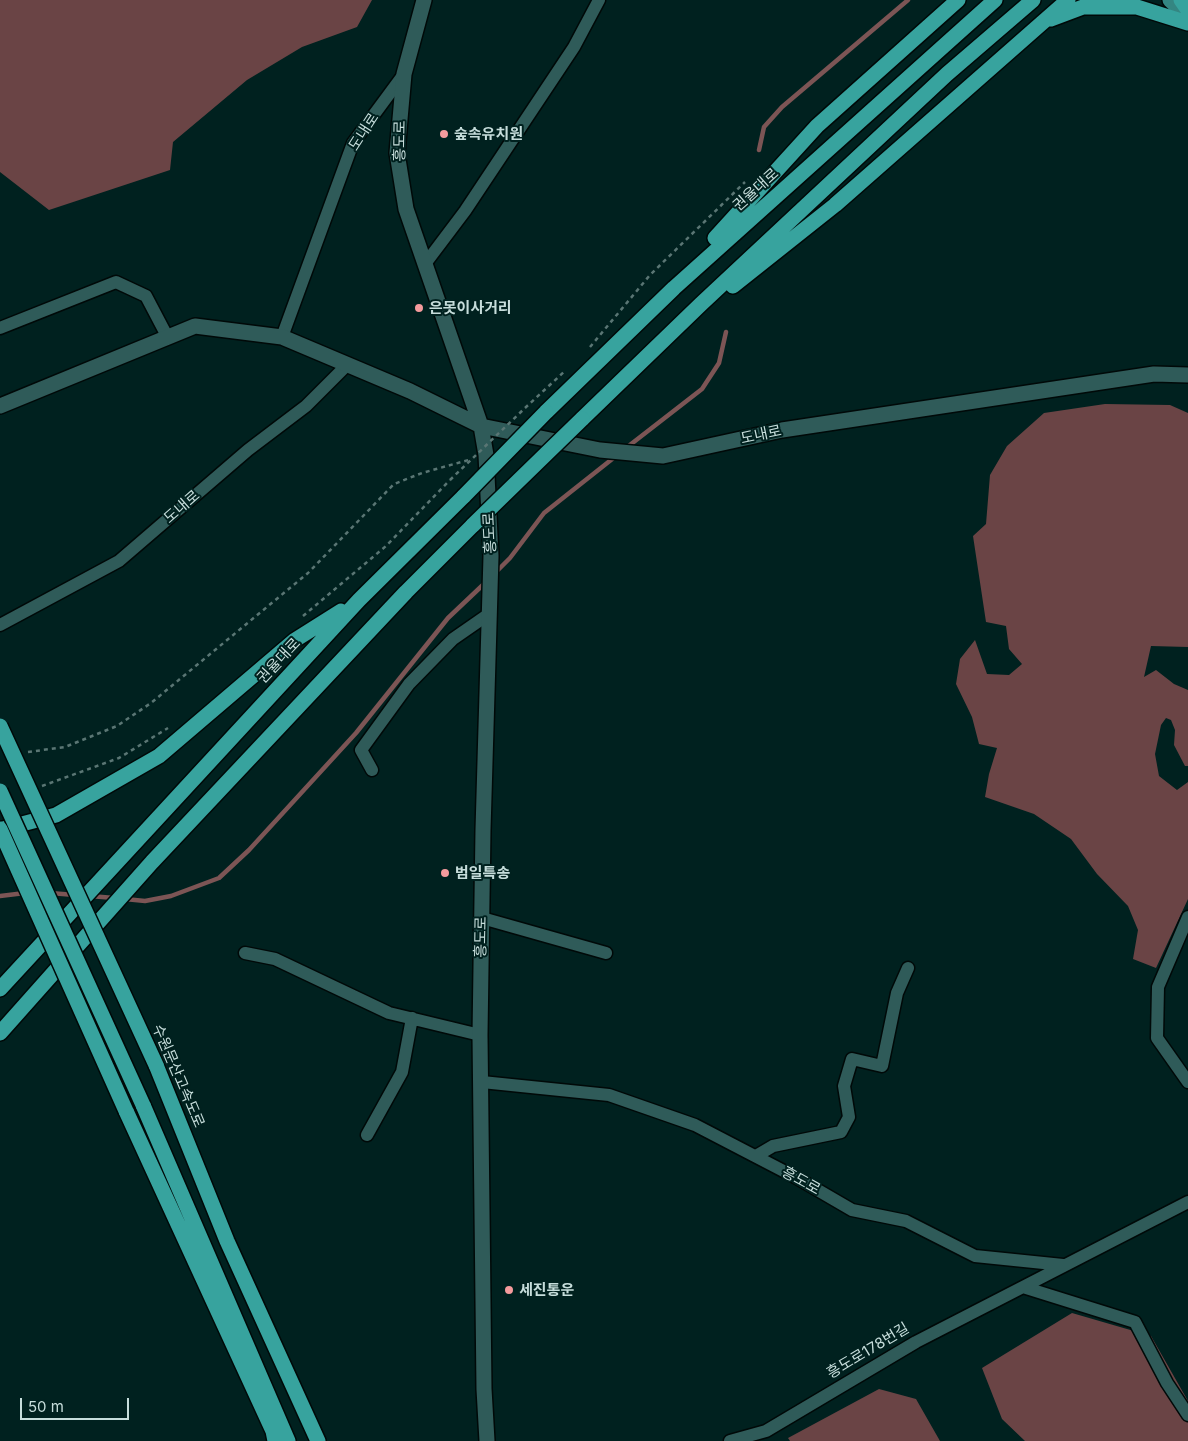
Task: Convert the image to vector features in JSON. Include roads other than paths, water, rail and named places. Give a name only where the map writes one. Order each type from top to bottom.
[{"type":"highway","points":[[639,320],[817,126],[958,0]]},
{"type":"highway","name":"권율대로","points":[[0,989],[360,600],[546,412],[639,320],[792,180],[995,0]]},
{"type":"highway","points":[[0,1033],[152,862],[419,578],[473,524],[582,418],[947,74],[1033,0]]},
{"type":"highway","points":[[1040,24],[1054,0]]},
{"type":"highway","points":[[656,348],[835,205],[1068,0]]},
{"type":"highway","points":[[1181,0],[1188,10]]},
{"type":"highway","points":[[1040,24],[1083,7],[1138,8],[1188,23]]},
{"type":"highway","points":[[275,1441],[273,1431],[0,830],[56,816],[159,756],[296,640],[360,600]]},
{"type":"highway","name":"수원문산고속도로","points":[[0,726],[156,1065],[227,1241],[318,1441]]},
{"type":"highway","points":[[0,791],[143,1105],[288,1441]]},
{"type":"main road","points":[[1170,0],[1188,17]]},
{"type":"street","name":"흥도로","points":[[424,0],[404,74],[398,153],[406,209],[481,426],[486,455],[491,556],[480,1035],[484,1389],[487,1441]]},
{"type":"street","points":[[425,264],[465,211],[574,47],[599,0]]},
{"type":"street","name":"도내로","points":[[282,337],[353,143],[404,74]]},
{"type":"street","points":[[0,328],[116,282],[146,296],[167,336]]},
{"type":"street","name":"도내로","points":[[0,406],[194,326],[282,337],[410,391],[481,426],[600,450],[663,456],[782,430],[1145,376],[1188,375]]},
{"type":"street","name":"도내로","points":[[0,625],[119,561],[248,450],[306,406],[347,365]]},
{"type":"street","points":[[372,770],[361,750],[409,684],[453,639],[489,609]]},
{"type":"street","points":[[1188,917],[1158,987],[1157,1038],[1188,1082]]},
{"type":"street","points":[[482,918],[606,953]]},
{"type":"street","points":[[245,953],[274,959],[389,1013],[480,1035]]},
{"type":"street","points":[[756,1156],[773,1146],[841,1132],[849,1117],[844,1086],[852,1059],[882,1066],[897,993],[908,968]]},
{"type":"street","points":[[367,1135],[402,1072],[412,1018]]},
{"type":"street","name":"흥도로","points":[[482,1082],[609,1095],[695,1126],[756,1156],[852,1210],[906,1221],[976,1256],[1062,1265]]},
{"type":"street","name":"흥도로178번길","points":[[730,1441],[766,1431],[916,1342],[1062,1265],[1188,1202]]},
{"type":"street","points":[[1023,1287],[1136,1322],[1167,1383],[1188,1414]]},
{"type":"waterway","points":[[759,150],[764,127],[782,107],[908,0]]},
{"type":"waterway","points":[[626,448],[702,389],[719,363],[726,332]]},
{"type":"waterway","points":[[495,573],[510,558],[544,513],[616,456]]},
{"type":"waterway","points":[[125,899],[145,901],[171,896],[219,878],[249,850],[356,733],[448,618],[486,582]]},
{"type":"waterway","points":[[0,896],[25,893]]},
{"type":"waterway","points":[[50,893],[75,895]]},
{"type":"waterway","points":[[90,896],[114,898]]},
{"type":"place","name":"숲속유치원","points":[[444,134]]},
{"type":"place","name":"은못이사거리","points":[[419,308]]},
{"type":"place","name":"범일특송","points":[[445,873]]},
{"type":"place","name":"세진통운","points":[[509,1290]]}]
